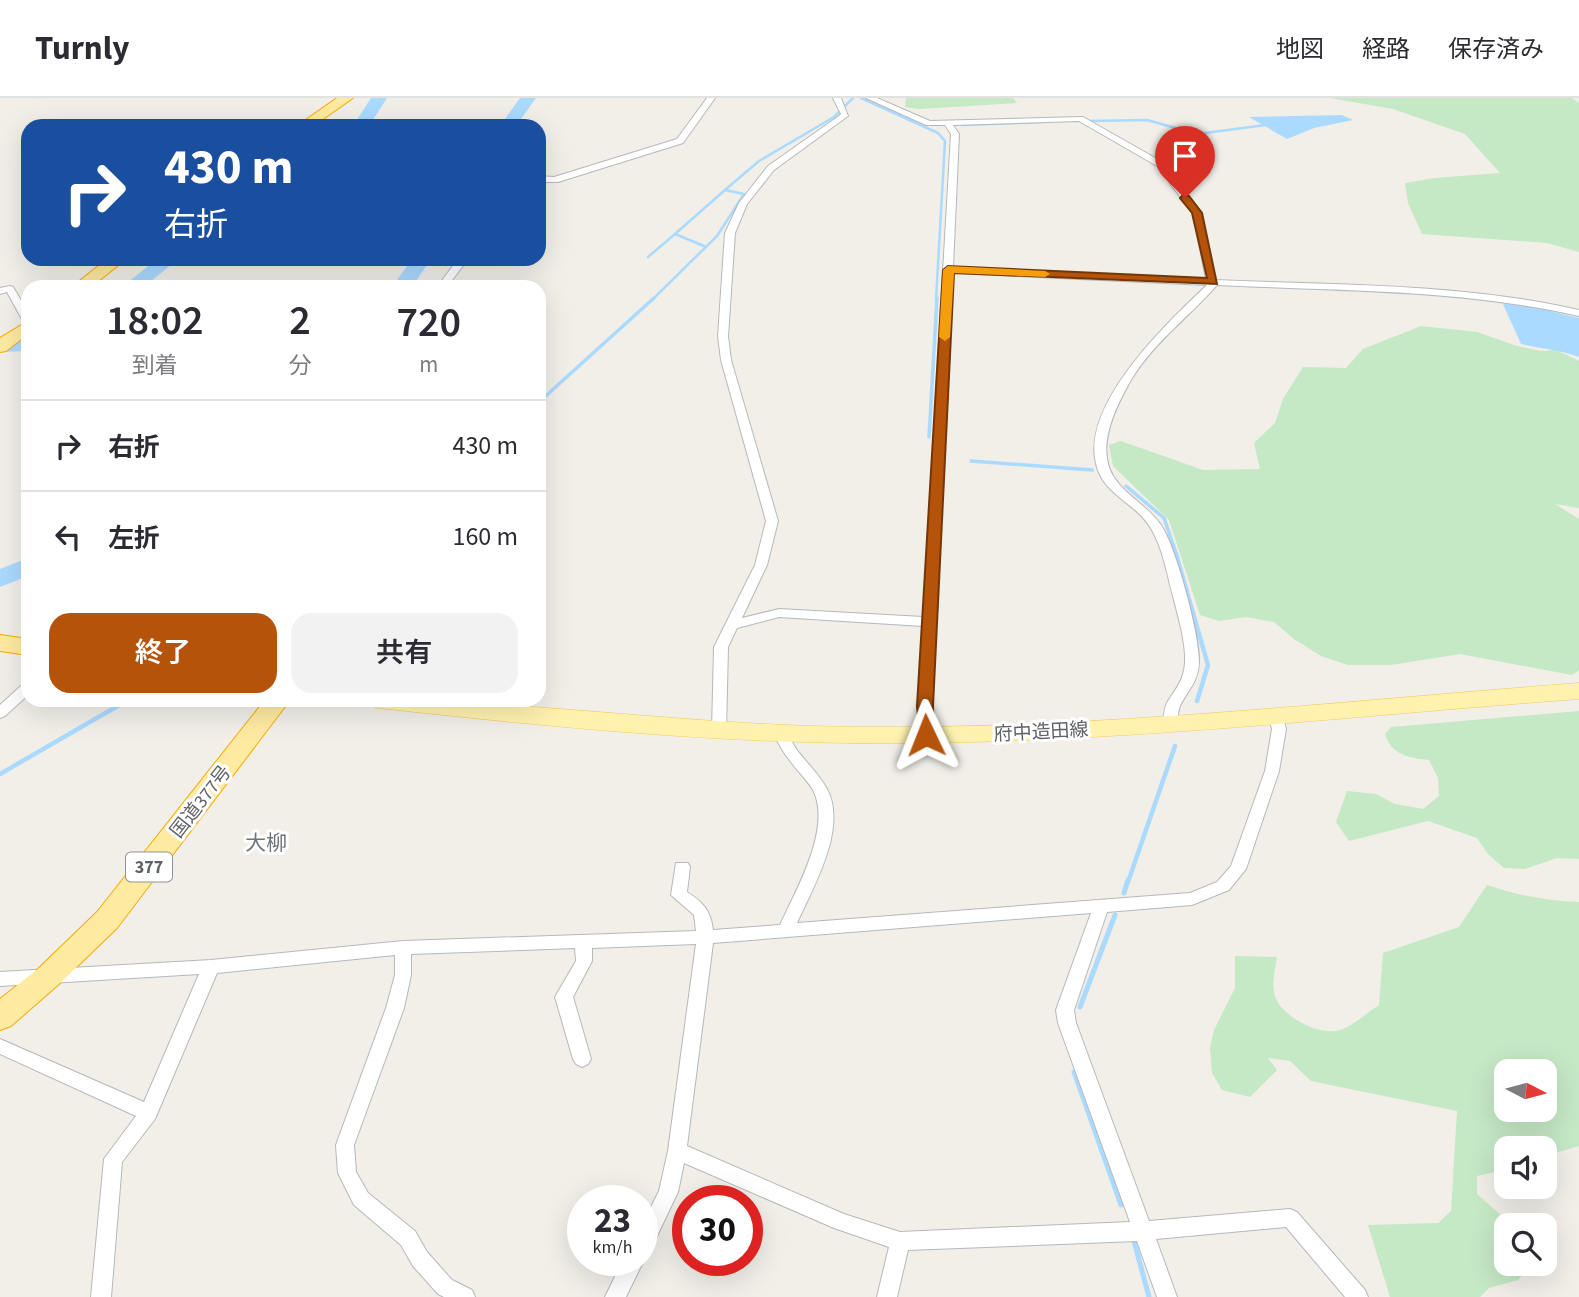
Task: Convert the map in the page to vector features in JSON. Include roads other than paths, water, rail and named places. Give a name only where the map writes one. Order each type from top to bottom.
[{"type":"highway","points":[[314,119],[346,98]]},
{"type":"highway","points":[[90,280],[108,266]]},
{"type":"highway","points":[[3,344],[21,329]]},
{"type":"highway","points":[[0,643],[21,647]]},
{"type":"highway","name":"国道377号","points":[[0,1017],[107,920],[273,707]]},
{"type":"main road","name":"府中造田線","points":[[444,707],[566,720],[719,731],[926,735],[1039,732],[1579,691]]},
{"type":"street","points":[[546,179],[555,180],[680,141],[711,98]]},
{"type":"street","points":[[719,731],[721,647],[761,565],[772,521],[726,360],[723,336],[730,233],[743,203],[771,168],[842,118],[843,109],[837,98]]},
{"type":"street","points":[[870,98],[924,122],[1080,120],[1172,173],[1175,186],[1197,213],[1213,282]]},
{"type":"street","points":[[926,735],[929,622],[955,134],[948,123]]},
{"type":"street","points":[[948,270],[1497,298],[1579,313]]},
{"type":"street","points":[[1170,722],[1173,704],[1181,698],[1192,661],[1176,586],[1157,527],[1111,486],[1103,464],[1100,442],[1114,400],[1128,373],[1213,282]]},
{"type":"street","points":[[0,291],[10,289],[21,310]]},
{"type":"street","points":[[732,625],[779,612],[929,622]]},
{"type":"street","points":[[0,713],[21,694]]},
{"type":"street","points":[[0,979],[211,967],[403,948],[705,937],[1192,899],[1212,892],[1231,879],[1243,857],[1272,771],[1279,729],[1275,714]]},
{"type":"street","points":[[781,734],[788,751],[821,791],[827,811],[816,859],[786,930]]},
{"type":"street","points":[[658,1213],[668,1192],[677,1151],[705,937],[704,919],[700,909],[679,895],[682,867]]},
{"type":"street","points":[[1101,906],[1065,1010],[1067,1023],[1170,1295]]},
{"type":"street","points":[[582,1059],[564,997],[584,961],[583,941]]},
{"type":"street","points":[[403,948],[403,975],[395,1008],[345,1145],[347,1173],[361,1199],[408,1238],[443,1292],[465,1297]]},
{"type":"street","points":[[101,1297],[113,1159],[149,1113],[211,967]]},
{"type":"street","points":[[0,1046],[149,1113]]},
{"type":"street","points":[[677,1151],[841,1222],[900,1241],[1145,1231],[1290,1218],[1357,1297]]},
{"type":"street","points":[[887,1297],[900,1241]]},
{"type":"street","points":[[615,1297],[626,1276]]},
{"type":"water","points":[[1342,115],[1353,120],[1314,128],[1287,139],[1249,117]]},
{"type":"water","points":[[1517,303],[1579,318],[1579,357],[1521,344],[1503,304]]},
{"type":"waterway","points":[[366,119],[379,98]]},
{"type":"waterway","points":[[513,119],[528,98]]},
{"type":"waterway","points":[[725,190],[759,161],[834,117],[853,98]]},
{"type":"waterway","points":[[861,98],[938,133],[945,141],[936,300]]},
{"type":"waterway","points":[[1089,121],[1147,120],[1197,134],[1266,125]]},
{"type":"waterway","points":[[962,125],[1042,122]]},
{"type":"waterway","points":[[652,300],[717,236],[744,194],[725,190]]},
{"type":"waterway","points":[[675,234],[725,190]]},
{"type":"waterway","points":[[648,257],[675,234]]},
{"type":"waterway","points":[[675,234],[704,246]]},
{"type":"waterway","points":[[141,280],[160,266]]},
{"type":"waterway","points":[[407,280],[417,266]]},
{"type":"waterway","points":[[546,396],[654,298]]},
{"type":"waterway","points":[[929,437],[937,298]]},
{"type":"waterway","points":[[0,346],[21,345]]},
{"type":"waterway","points":[[971,461],[1092,470]]},
{"type":"waterway","points":[[1126,486],[1164,518],[1177,556]]},
{"type":"waterway","points":[[1176,554],[1208,665],[1197,701]]},
{"type":"waterway","points":[[0,579],[21,569]]},
{"type":"waterway","points":[[0,774],[116,707]]},
{"type":"waterway","points":[[1128,882],[1175,746]]},
{"type":"waterway","points":[[1124,893],[1128,880]]},
{"type":"waterway","points":[[1080,1007],[1115,915]]},
{"type":"waterway","points":[[1074,1072],[1121,1205]]},
{"type":"waterway","points":[[1134,1241],[1149,1297]]},
{"type":"district","name":"大柳","points":[[266,843]]}]
